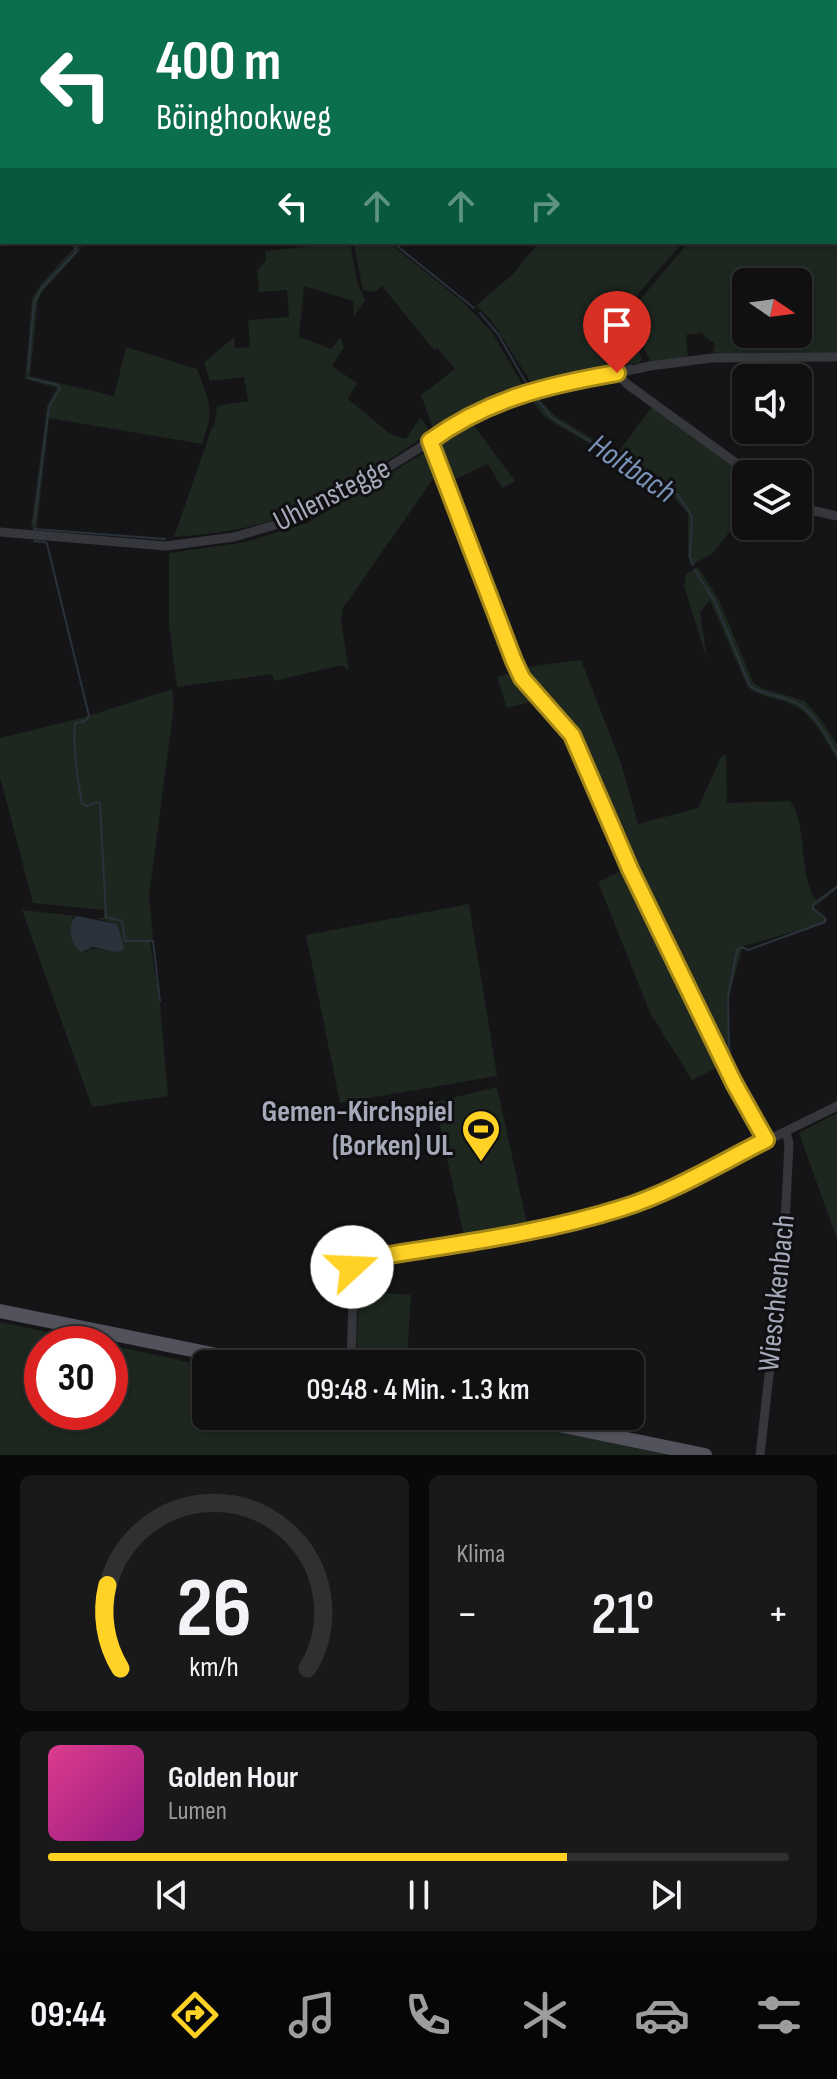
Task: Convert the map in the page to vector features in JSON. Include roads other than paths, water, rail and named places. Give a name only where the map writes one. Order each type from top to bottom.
[{"type":"main road","points":[[0,1311],[193,1350]]},
{"type":"main road","points":[[583,1430],[705,1455]]},
{"type":"street","name":"Uhlenstegge","points":[[0,532],[166,546],[234,537],[306,516],[490,405],[531,391],[712,358],[837,357]]},
{"type":"street","points":[[617,373],[627,384],[732,460]]},
{"type":"street","points":[[430,441],[522,678],[572,735],[630,869],[734,1083],[766,1140]]},
{"type":"street","points":[[812,512],[837,516]]},
{"type":"street","points":[[351,1350],[354,1262],[533,1231],[624,1208],[837,1106]]},
{"type":"street","name":"Wieschkenbach","points":[[760,1455],[784,1243],[789,1143],[786,1132]]},
{"type":"waterway","points":[[28,371],[34,303],[41,289],[76,252],[75,244]]},
{"type":"waterway","name":"Holtbach","points":[[394,244],[474,308]]},
{"type":"waterway","name":"Holtbach","points":[[480,313],[498,334],[529,388]]},
{"type":"waterway","points":[[530,385],[631,365]]},
{"type":"waterway","points":[[28,378],[60,388],[49,407],[34,524]]},
{"type":"waterway","points":[[534,397],[590,384]]},
{"type":"waterway","name":"Holtbach","points":[[532,393],[552,418],[677,494],[692,516],[690,556],[693,565]]},
{"type":"waterway","points":[[34,529],[165,539]]},
{"type":"waterway","points":[[34,541],[47,544],[89,716],[85,721],[75,723],[75,753],[82,804],[100,803],[106,917],[122,921],[125,941],[153,941],[160,1001]]},
{"type":"waterway","name":"Holtbach","points":[[694,569],[715,602],[750,686],[792,701],[807,710],[837,754]]},
{"type":"waterway","points":[[729,1061],[728,997],[737,950],[742,947],[748,950],[825,922],[813,905],[837,887]]},
{"type":"waterway","points":[[533,1226],[583,1214]]},
{"type":"place","name":"Gemen-Kirchspiel (Borken) UL","points":[[481,1163]]}]
